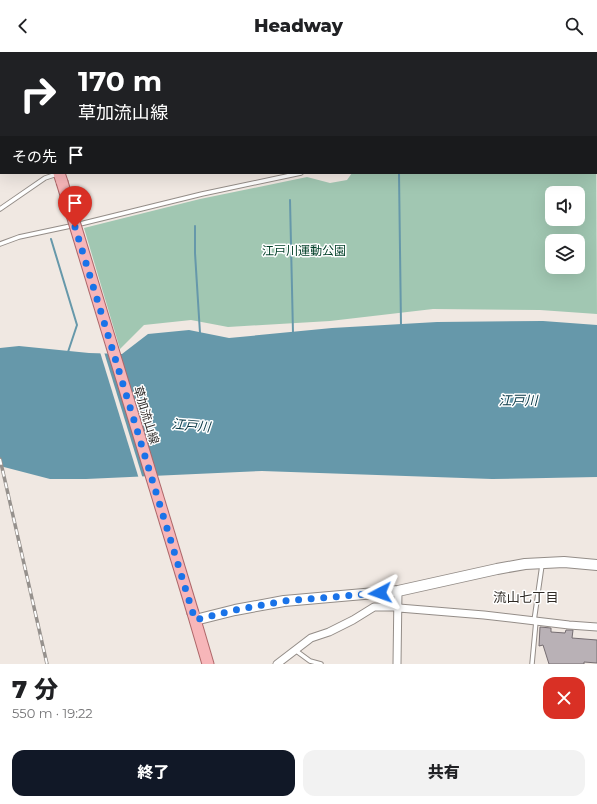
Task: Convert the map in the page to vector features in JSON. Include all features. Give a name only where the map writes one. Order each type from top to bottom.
[{"type":"main road","name":"草加流山線","points":[[61,176],[208,664]]},
{"type":"street","points":[[194,616],[284,601],[398,591],[497,569],[542,563],[564,562],[597,565]]},
{"type":"street","points":[[397,664],[399,607],[398,591]]},
{"type":"street","points":[[278,664],[311,638],[329,632],[374,607],[399,607],[597,627]]},
{"type":"lane","points":[[0,244],[19,237],[87,223],[202,194],[296,174]]},
{"type":"lane","points":[[0,209],[45,178],[61,176]]},
{"type":"lane","points":[[532,664],[535,621],[542,563]]},
{"type":"lane","points":[[295,650],[310,662],[321,664]]},
{"type":"green space","name":"江戸川運動公園","points":[[351,174],[596,174],[597,314],[540,310],[433,309],[330,321],[228,327],[191,320],[144,325],[120,349],[84,228],[200,199],[307,177],[330,183],[347,180]]},
{"type":"water","name":"江戸川","points":[[543,321],[597,325],[597,477],[492,479],[262,471],[86,479],[50,479],[0,466],[0,348],[19,346],[89,353],[122,354],[148,334],[189,330],[229,338],[332,328],[437,322]]},
{"type":"pier","points":[[100,352],[104,352],[143,479],[139,479]]},
{"type":"building","points":[[540,627],[551,628],[551,632],[565,633],[566,630],[573,630],[572,638],[597,640],[597,663],[584,662],[584,664],[549,664],[543,645],[539,646]]},
{"type":"waterway","points":[[399,174],[401,326]]},
{"type":"waterway","points":[[290,200],[293,333]]},
{"type":"waterway","points":[[195,226],[195,253],[200,333]]},
{"type":"waterway","points":[[51,239],[77,325],[68,352]]},
{"type":"railway","points":[[0,459],[47,664]]},
{"type":"district","name":"流山七丁目","points":[[526,597]]},
{"type":"route","points":[[75,227],[195,620],[235,610],[284,601],[327,596],[380,593]]}]
